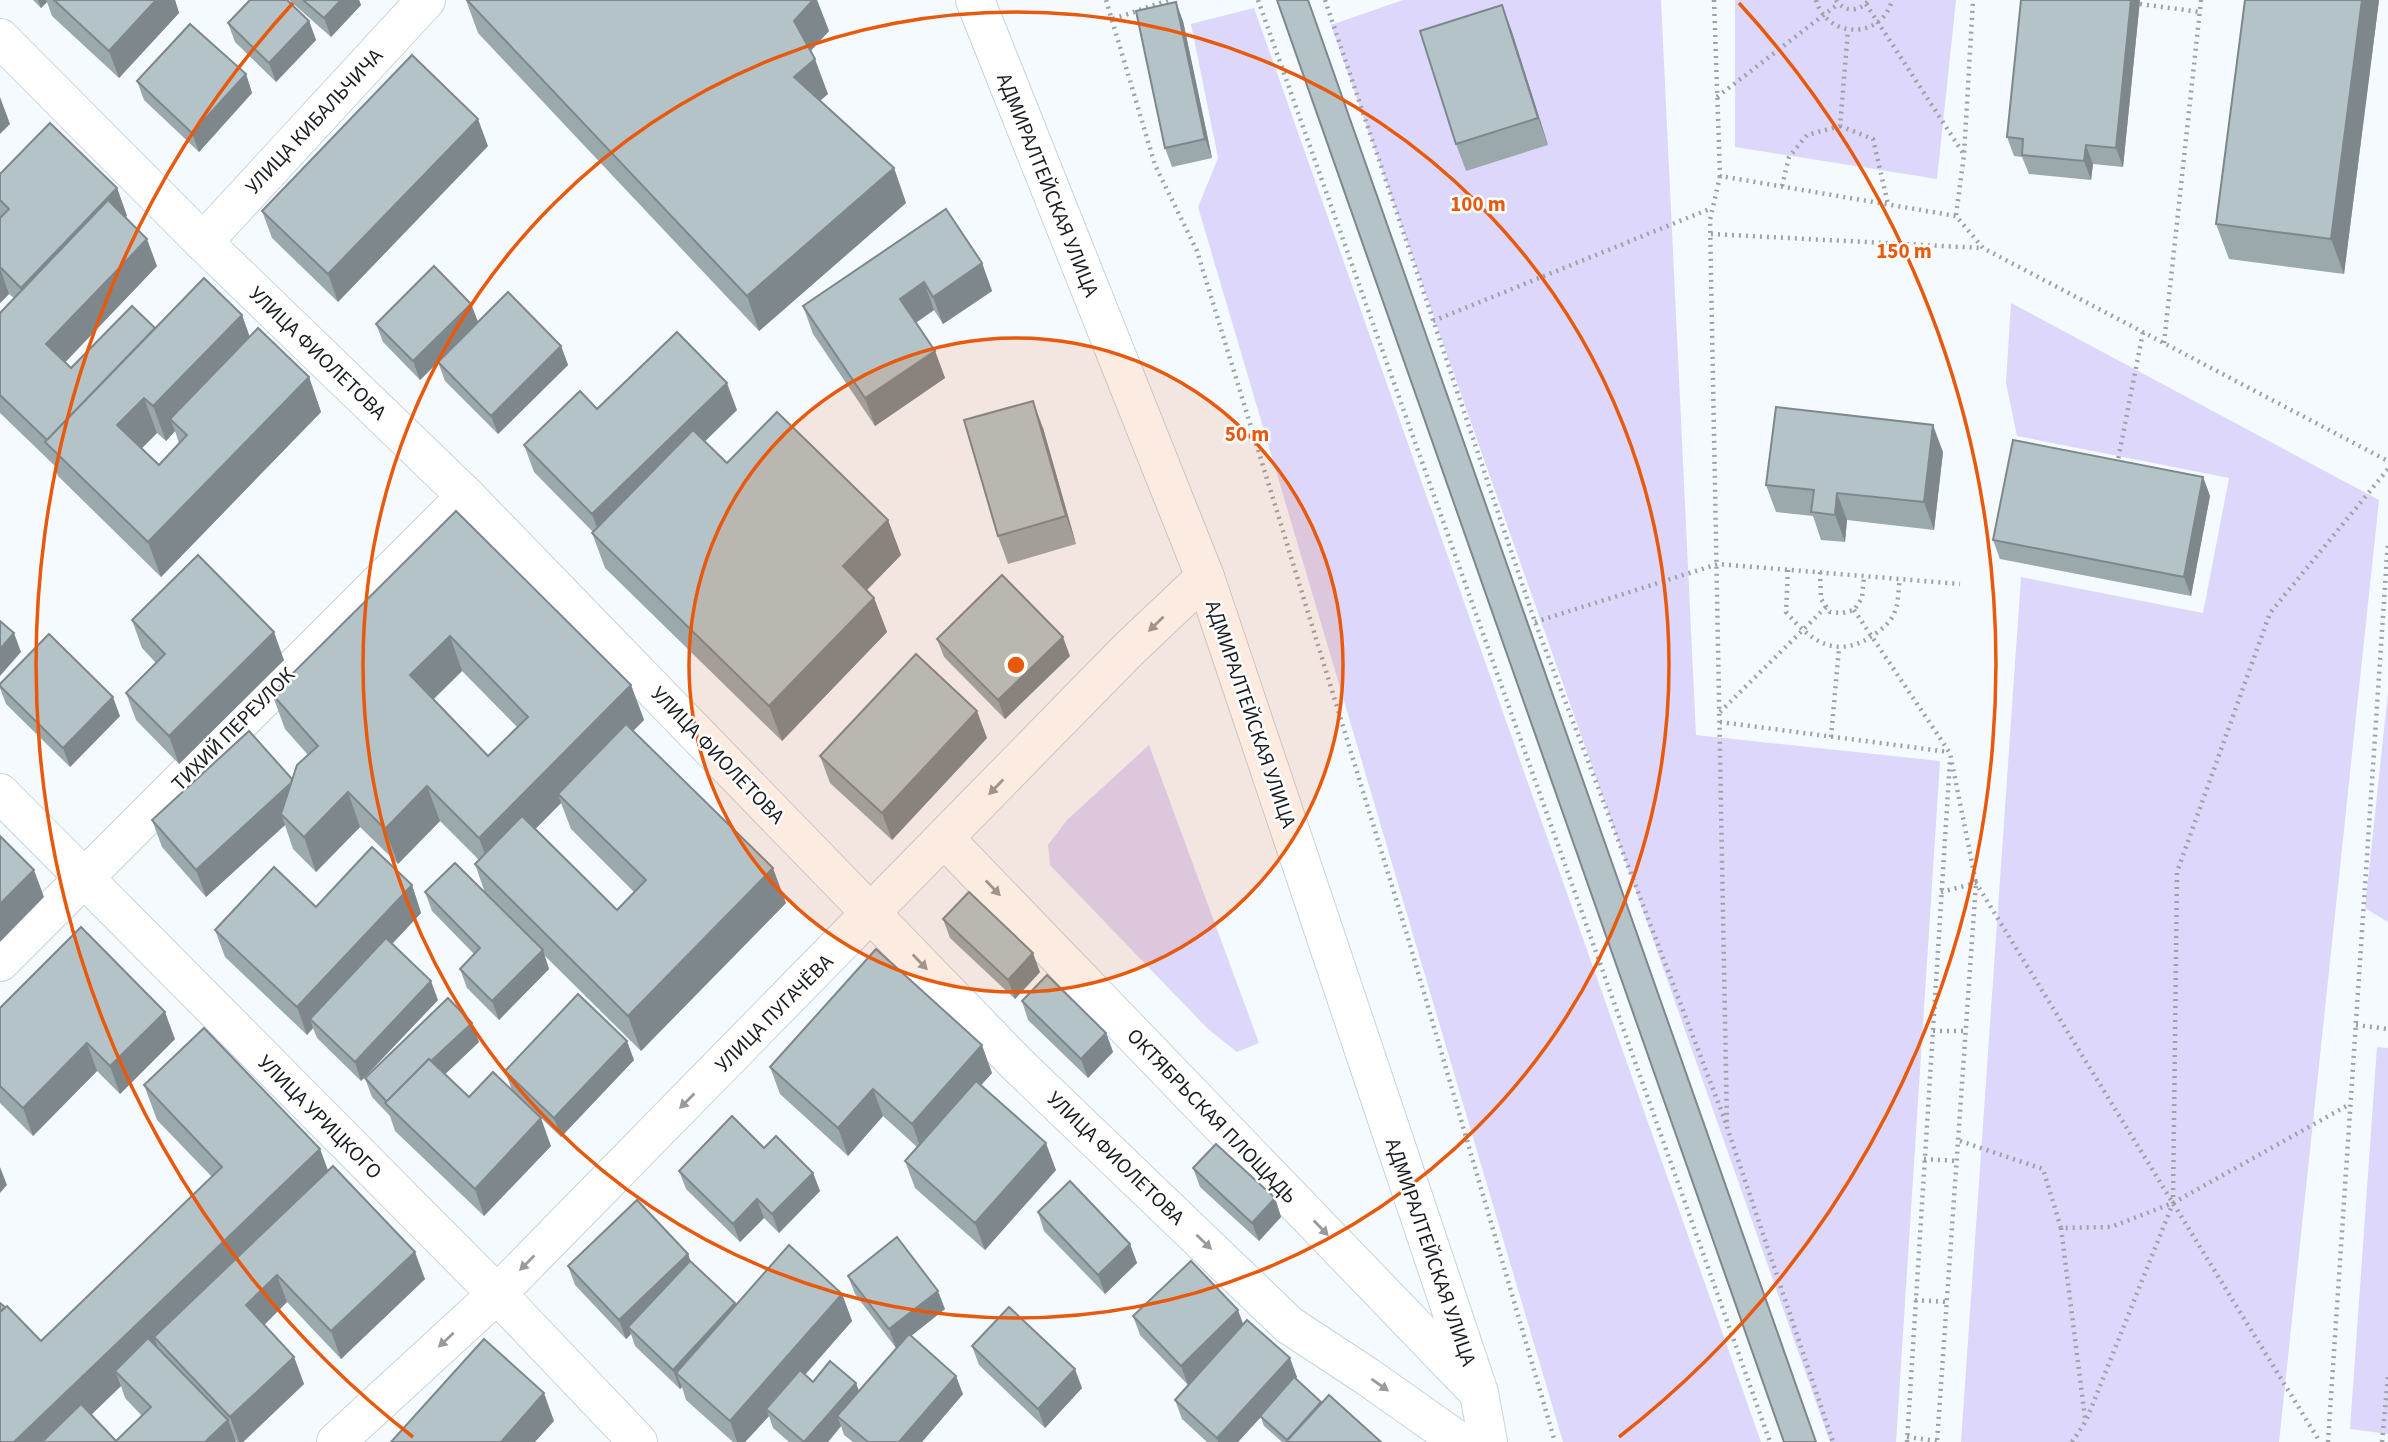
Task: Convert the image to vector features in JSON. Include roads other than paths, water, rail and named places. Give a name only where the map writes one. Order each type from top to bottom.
[{"type":"street","name":"УЛИЦА КИБАЛЬЧИЧА","points":[[203,242],[426,0]]},
{"type":"street","name":"АДМИРАЛТЕЙСКАЯ УЛИЦА","points":[[975,0],[1205,577],[1479,1393],[1488,1442]]},
{"type":"street","name":"УЛИЦА ФИОЛЕТОВА","points":[[0,38],[203,242],[466,496],[1018,1065],[1289,1325],[1460,1442]]},
{"type":"street","name":"ТИХИЙ ПЕРЕУЛОК","points":[[0,962],[466,496]]},
{"type":"street","name":"УЛИЦА ПУГАЧЁВА","points":[[336,1442],[497,1294],[1128,650],[1205,577]]},
{"type":"street","name":"УЛИЦА УРИЦКОГО","points":[[0,793],[497,1294],[638,1442]]},
{"type":"street","name":"ОКТЯБРЬСКАЯ ПЛОЩАДЬ","points":[[945,839],[1479,1393]]}]
